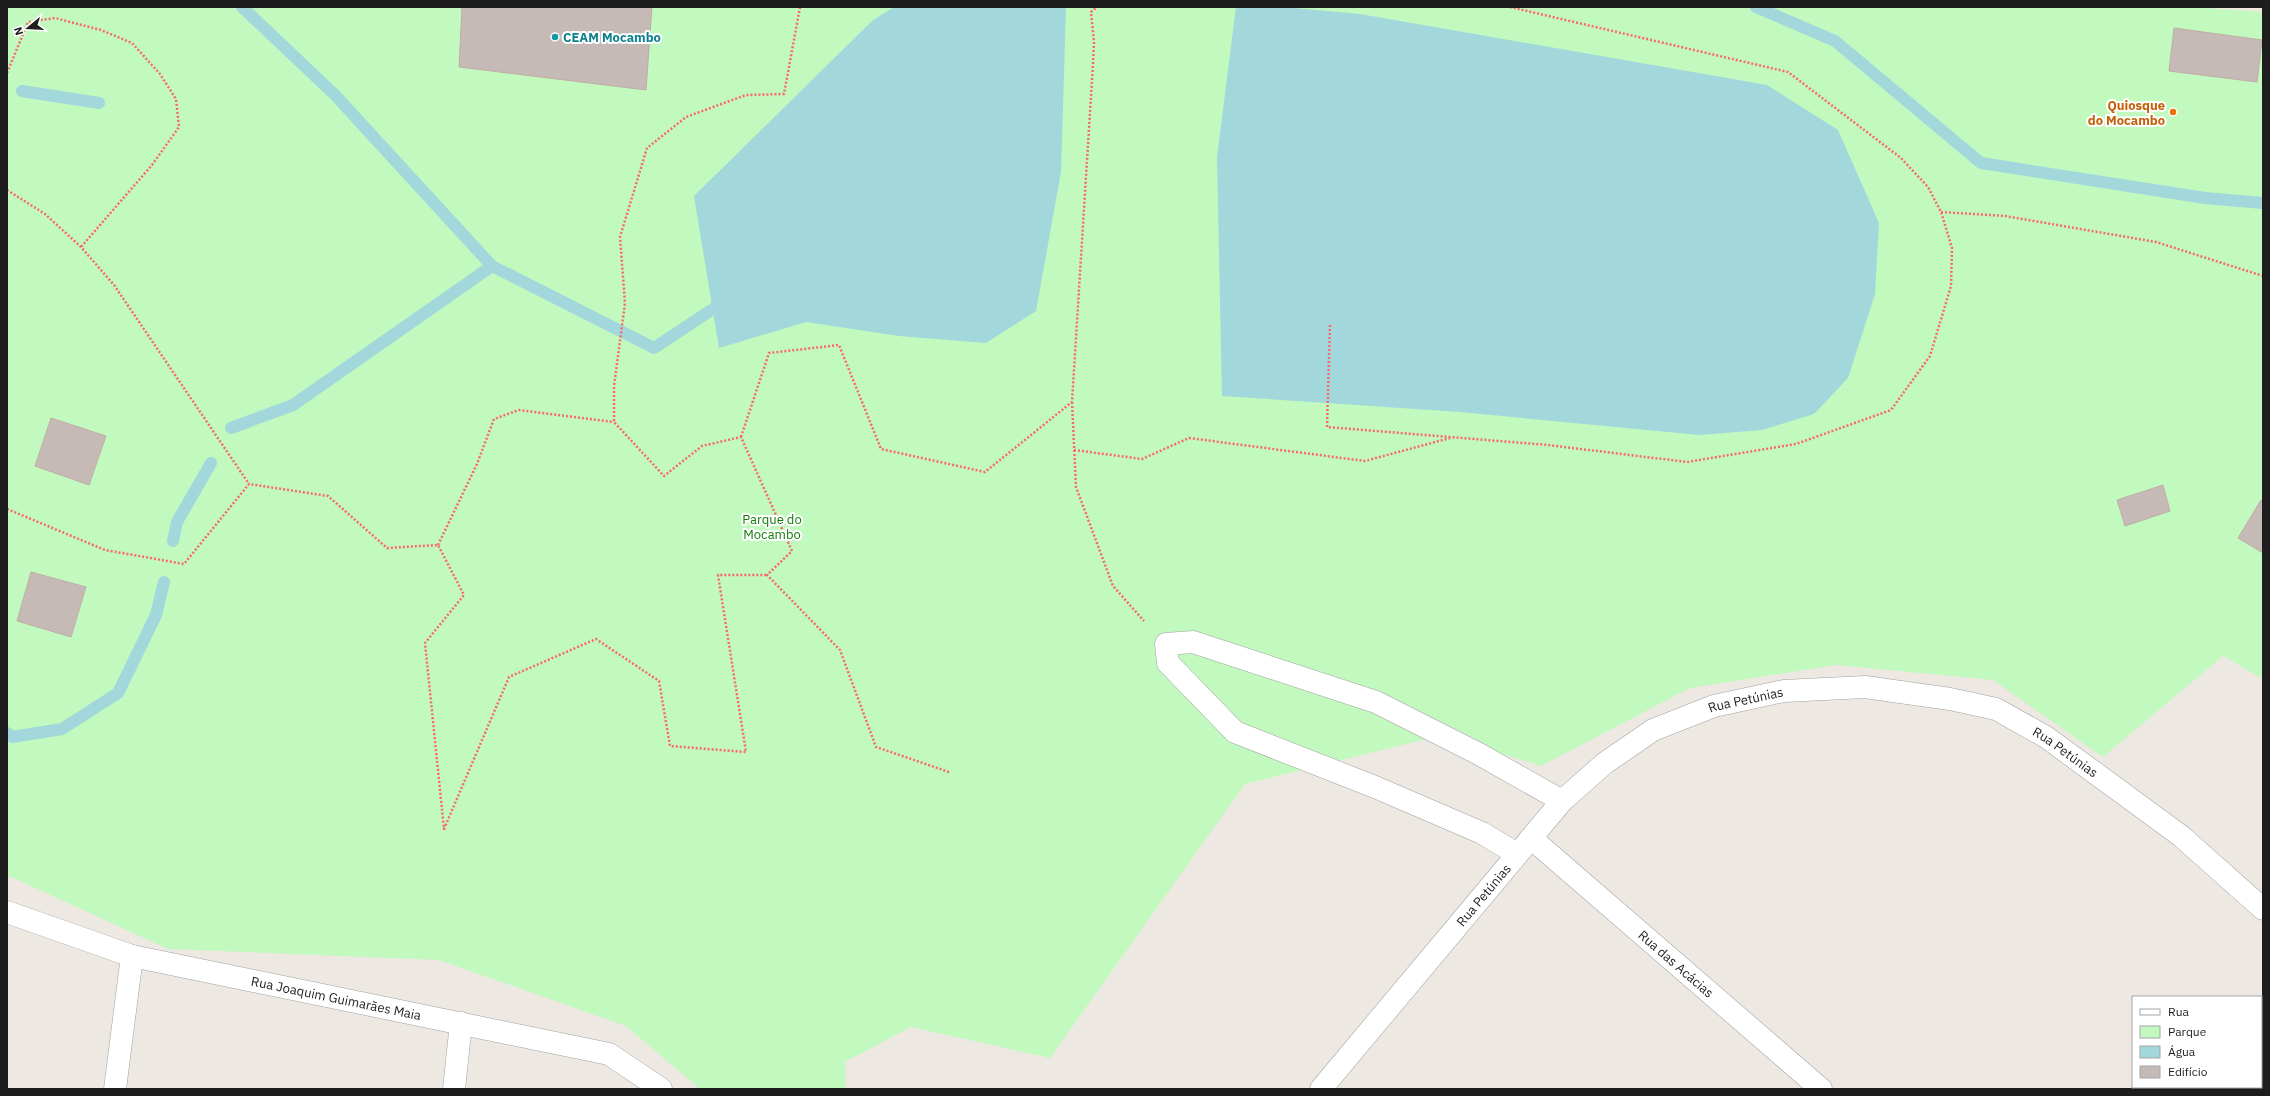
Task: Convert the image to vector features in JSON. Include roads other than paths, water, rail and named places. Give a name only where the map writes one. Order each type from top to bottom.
[{"type":"street","points":[[1517,854],[1467,827],[1375,787],[1235,732],[1168,663],[1166,644],[1193,642],[1376,702],[1479,754],[1562,801]]},
{"type":"street","name":"Rua Petúnias","points":[[1321,1089],[1562,801],[1605,763],[1653,730],[1714,706],[1784,691],[1865,687],[1950,699],[1996,709],[2046,737],[2181,836],[2263,909]]},
{"type":"street","name":"Rua das Acácias","points":[[1531,838],[1821,1089]]},
{"type":"street","name":"Rua Joaquim Guimarães Maia","points":[[7,912],[132,956],[609,1054],[661,1089]]},
{"type":"street","points":[[115,1089],[132,956]]},
{"type":"street","points":[[454,1089],[461,1023]]},
{"type":"water","points":[[894,7],[1066,7],[1061,172],[1036,311],[986,343],[899,336],[806,322],[719,348],[694,196],[872,21]]},
{"type":"water","points":[[1236,7],[1283,7],[1360,14],[1767,85],[1838,130],[1879,223],[1875,294],[1848,378],[1814,414],[1762,430],[1699,435],[1460,412],[1222,396],[1217,157]]},
{"type":"waterway","points":[[242,7],[335,95],[492,266],[654,348],[725,301]]},
{"type":"waterway","points":[[1756,7],[1835,41],[1981,163],[2205,198],[2263,203]]},
{"type":"waterway","points":[[22,91],[99,103]]},
{"type":"waterway","points":[[231,428],[293,405],[492,266]]},
{"type":"waterway","points":[[173,541],[177,522],[211,463]]},
{"type":"waterway","points":[[7,733],[12,737],[62,729],[118,693],[156,615],[164,582]]},
{"type":"place","name":"CEAM Mocambo","points":[[555,37]]},
{"type":"place","name":"Quiosque do Mocambo","points":[[2173,112]]},
{"type":"park label","name":"Parque do Mocambo","points":[[772,526]]}]
